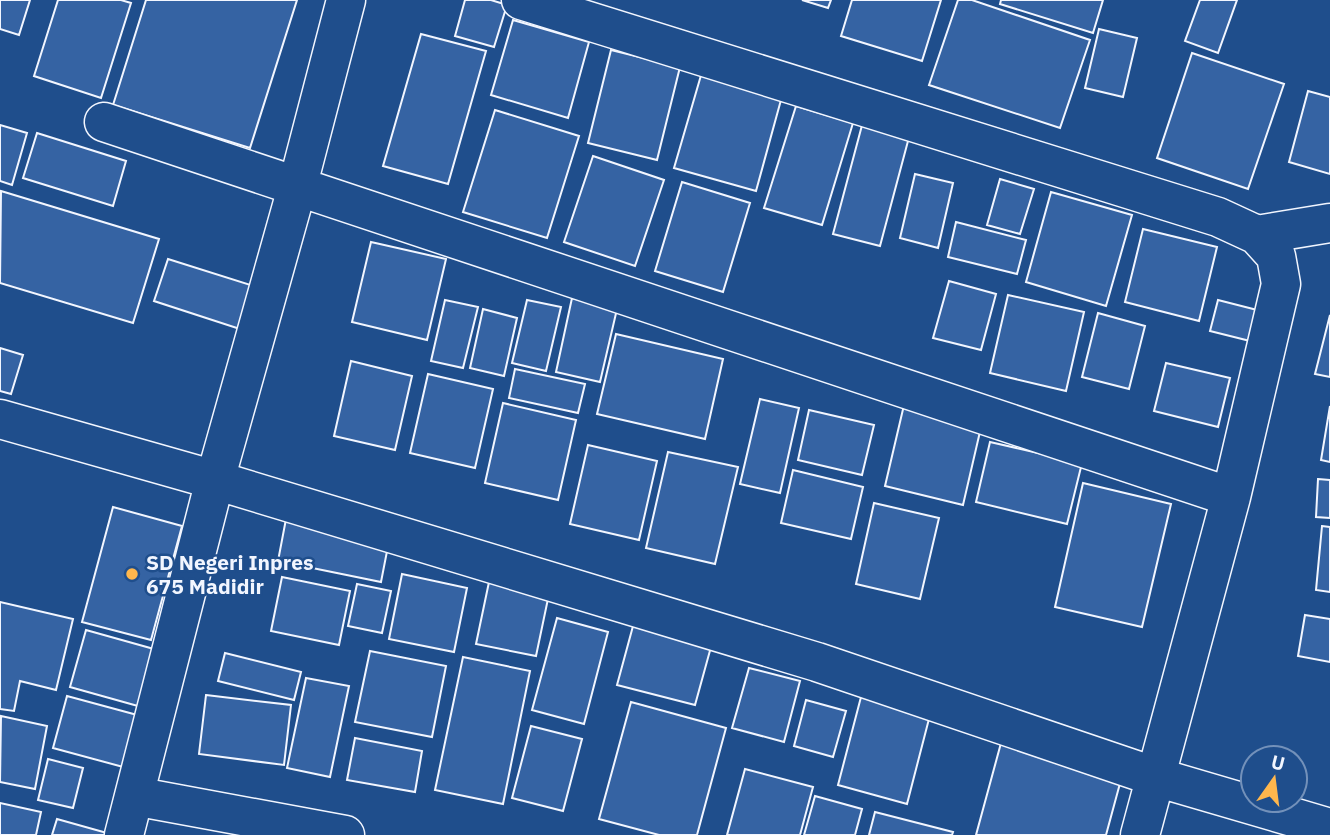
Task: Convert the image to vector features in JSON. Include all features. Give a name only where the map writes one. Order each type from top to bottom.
[{"type":"street","points":[[124,835],[215,480],[297,188],[346,0]]},
{"type":"street","points":[[521,0],[1205,212],[1257,235],[1276,256],[1281,284],[1231,497],[1140,835]]},
{"type":"street","points":[[104,122],[1231,497]]},
{"type":"street","points":[[1257,235],[1330,223]]},
{"type":"street","points":[[0,418],[215,480],[817,662],[1156,777],[1330,828]]},
{"type":"street","points":[[134,796],[345,835]]},
{"type":"building","points":[[0,0],[30,0],[19,35],[0,29]]},
{"type":"building","points":[[58,0],[121,0],[131,3],[101,98],[34,76]]},
{"type":"building","points":[[146,0],[297,0],[250,148],[113,105]]},
{"type":"building","points":[[465,0],[491,0],[507,5],[494,47],[455,36]]},
{"type":"building","points":[[802,0],[831,0],[828,8]]},
{"type":"building","points":[[852,0],[941,0],[922,61],[841,36]]},
{"type":"building","points":[[958,0],[972,0],[1090,40],[1060,128],[929,85]]},
{"type":"building","points":[[1001,0],[1103,0],[1093,33],[1000,4]]},
{"type":"building","points":[[1200,0],[1237,0],[1218,53],[1185,41]]},
{"type":"building","points":[[513,20],[589,42],[568,118],[491,95]]},
{"type":"building","points":[[1099,29],[1137,38],[1123,97],[1085,88]]},
{"type":"building","points":[[421,34],[486,51],[448,184],[383,166]]},
{"type":"building","points":[[611,50],[680,67],[657,160],[588,143]]},
{"type":"building","points":[[1192,53],[1284,84],[1248,189],[1157,158]]},
{"type":"building","points":[[704,65],[784,89],[756,191],[674,168]]},
{"type":"building","points":[[1308,91],[1330,97],[1330,174],[1289,162]]},
{"type":"building","points":[[796,106],[853,123],[822,225],[764,208]]},
{"type":"building","points":[[495,110],[579,136],[547,238],[463,212]]},
{"type":"building","points":[[865,114],[912,126],[880,246],[833,234]]},
{"type":"building","points":[[0,125],[27,133],[12,185],[0,181]]},
{"type":"building","points":[[37,133],[126,161],[113,206],[23,178]]},
{"type":"building","points":[[593,156],[664,180],[635,266],[564,242]]},
{"type":"building","points":[[915,174],[953,183],[938,248],[900,238]]},
{"type":"building","points":[[1000,179],[1034,189],[1020,234],[987,225]]},
{"type":"building","points":[[682,182],[750,203],[723,292],[655,271]]},
{"type":"building","points":[[1,191],[159,239],[133,323],[0,283]]},
{"type":"building","points":[[1051,192],[1132,215],[1106,306],[1026,282]]},
{"type":"building","points":[[956,222],[1026,240],[1017,274],[948,257]]},
{"type":"building","points":[[1143,229],[1217,247],[1199,321],[1125,302]]},
{"type":"building","points":[[371,242],[446,259],[427,340],[352,322]]},
{"type":"building","points":[[168,259],[260,288],[246,331],[154,301]]},
{"type":"building","points":[[949,281],[996,294],[981,350],[933,338]]},
{"type":"building","points":[[1008,295],[1084,312],[1066,391],[990,373]]},
{"type":"building","points":[[572,298],[617,309],[600,382],[556,372]]},
{"type":"building","points":[[445,300],[478,307],[463,368],[431,361]]},
{"type":"building","points":[[527,300],[561,307],[546,371],[512,363]]},
{"type":"building","points":[[1218,300],[1265,312],[1258,343],[1210,331]]},
{"type":"building","points":[[483,309],[517,318],[504,376],[470,368]]},
{"type":"building","points":[[1098,313],[1145,326],[1129,389],[1082,377]]},
{"type":"building","points":[[1330,315],[1330,377],[1315,374]]},
{"type":"building","points":[[616,334],[723,359],[705,439],[597,414]]},
{"type":"building","points":[[0,348],[23,355],[11,394],[0,391]]},
{"type":"building","points":[[351,361],[412,376],[395,450],[334,436]]},
{"type":"building","points":[[1166,363],[1230,378],[1218,427],[1154,411]]},
{"type":"building","points":[[515,369],[585,384],[578,413],[509,398]]},
{"type":"building","points":[[428,374],[493,389],[475,468],[410,453]]},
{"type":"building","points":[[760,399],[799,408],[780,493],[740,484]]},
{"type":"building","points":[[503,403],[576,420],[558,500],[485,483]]},
{"type":"building","points":[[904,405],[982,423],[963,505],[885,486]]},
{"type":"building","points":[[1330,406],[1330,462],[1321,460]]},
{"type":"building","points":[[809,410],[874,425],[862,475],[798,460]]},
{"type":"building","points":[[990,442],[1082,463],[1067,524],[976,502]]},
{"type":"building","points":[[588,445],[657,461],[639,540],[570,524]]},
{"type":"building","points":[[668,452],[738,467],[715,564],[646,548]]},
{"type":"building","points":[[793,470],[863,487],[851,539],[781,523]]},
{"type":"building","points":[[1318,479],[1330,480],[1330,518],[1316,517]]},
{"type":"building","points":[[1083,483],[1171,504],[1142,627],[1055,607]]},
{"type":"building","points":[[874,503],[939,518],[920,599],[856,584]]},
{"type":"building","name":"SD Negeri Inpres 675 Madidir","points":[[113,507],[182,526],[151,640],[82,622]]},
{"type":"building","points":[[286,519],[389,541],[381,582],[278,561]]},
{"type":"building","points":[[1322,526],[1330,527],[1330,592],[1316,590]]},
{"type":"building","points":[[402,574],[467,588],[454,652],[389,639]]},
{"type":"building","points":[[282,577],[350,591],[339,645],[271,631]]},
{"type":"building","points":[[489,582],[549,594],[536,656],[476,644]]},
{"type":"building","points":[[357,584],[391,591],[382,633],[348,626]]},
{"type":"building","points":[[0,602],[73,619],[56,690],[20,681],[14,711],[0,709]]},
{"type":"building","points":[[636,615],[714,636],[695,705],[617,685]]},
{"type":"building","points":[[1305,615],[1330,619],[1330,662],[1298,656]]},
{"type":"building","points":[[557,618],[608,632],[584,724],[532,710]]},
{"type":"building","points":[[86,630],[161,651],[145,708],[70,687]]},
{"type":"building","points":[[370,651],[446,666],[432,737],[355,722]]},
{"type":"building","points":[[225,653],[301,672],[294,700],[218,681]]},
{"type":"building","points":[[463,657],[530,671],[503,804],[435,790]]},
{"type":"building","points":[[749,668],[800,681],[784,742],[732,728]]},
{"type":"building","points":[[306,678],[349,686],[330,777],[287,768]]},
{"type":"building","points":[[206,695],[291,705],[284,765],[199,754]]},
{"type":"building","points":[[67,696],[152,719],[138,771],[53,748]]},
{"type":"building","points":[[861,697],[930,715],[907,804],[838,785]]},
{"type":"building","points":[[806,700],[846,711],[833,757],[794,746]]},
{"type":"building","points":[[631,702],[726,728],[697,835],[659,835],[599,819]]},
{"type":"building","points":[[1,716],[47,726],[35,789],[0,782]]},
{"type":"building","points":[[531,726],[582,739],[563,811],[512,798]]},
{"type":"building","points":[[355,738],[422,751],[415,792],[347,780]]},
{"type":"building","points":[[1001,743],[1122,776],[1106,835],[976,835]]},
{"type":"building","points":[[48,759],[83,768],[73,808],[38,800]]},
{"type":"building","points":[[745,769],[813,787],[800,835],[727,835]]},
{"type":"building","points":[[815,796],[862,809],[855,835],[804,835]]},
{"type":"building","points":[[0,803],[41,812],[36,835],[0,835]]},
{"type":"building","points":[[875,812],[953,832],[952,835],[869,835]]},
{"type":"building","points":[[57,819],[114,835],[52,835]]},
{"type":"place","name":"SD Negeri Inpres 675 Madidir","points":[[132,574]]}]
